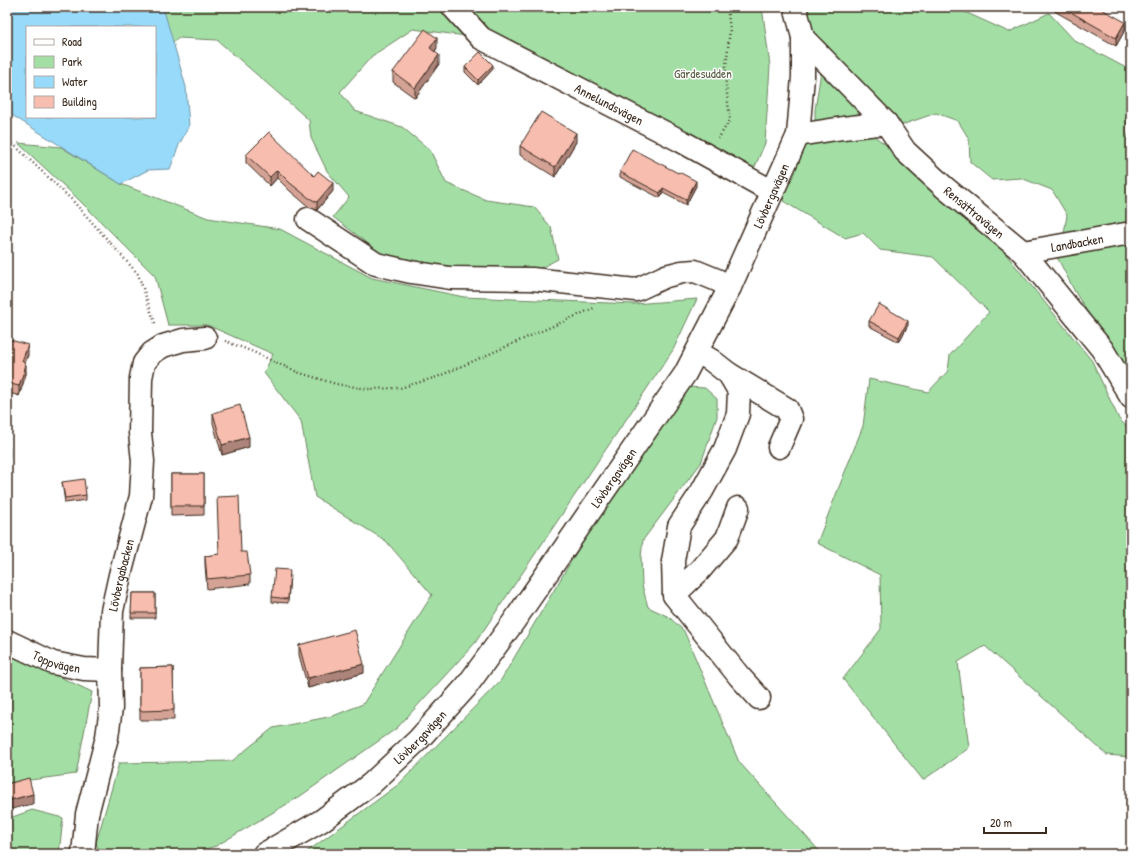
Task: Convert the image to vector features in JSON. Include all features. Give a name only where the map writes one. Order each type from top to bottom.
[{"type":"street","name":"Annelundsvägen","points":[[453,7],[482,38],[681,141],[773,192]]},
{"type":"street","name":"Lövbergavägen","points":[[256,850],[321,821],[371,784],[419,739],[466,687],[680,381],[697,352],[730,287],[798,135],[803,77],[803,38],[795,7]]},
{"type":"street","name":"Rensättravägen","points":[[803,38],[886,123],[905,151],[944,187],[1023,252],[1102,349],[1131,396]]},
{"type":"street","points":[[798,135],[886,123]]},
{"type":"street","points":[[308,219],[376,264],[411,272],[450,278],[532,279],[636,290],[666,276],[682,272],[695,271],[730,287]]},
{"type":"street","name":"Landbacken","points":[[1023,252],[1131,233]]},
{"type":"street","name":"Lövbergabacken","points":[[83,854],[87,814],[108,737],[111,708],[110,670],[112,611],[141,496],[143,461],[141,438],[141,378],[144,363],[152,353],[163,346],[183,340],[205,338]]},
{"type":"street","points":[[697,352],[711,360],[729,374],[787,409],[791,419],[779,447]]},
{"type":"street","points":[[729,374],[739,391],[738,414],[721,456],[702,491],[679,526],[673,561],[674,595],[738,676],[759,698]]},
{"type":"street","points":[[674,595],[700,570],[727,538],[738,508]]},
{"type":"street","name":"Toppvägen","points":[[7,641],[53,663],[84,669],[110,670]]},
{"type":"path","points":[[708,157],[730,120],[725,76],[730,29],[727,7]]},
{"type":"path","points":[[7,138],[73,201],[138,274],[163,346]]},
{"type":"path","points":[[205,338],[228,342],[297,372],[336,384],[368,389],[400,388],[437,377],[595,308]]},
{"type":"path","points":[[235,854],[256,850]]},
{"type":"green space","name":"Gärdesudden","points":[[28,7],[761,7],[770,66],[765,143],[751,176],[481,38],[413,29],[372,56],[340,92],[355,111],[402,127],[430,150],[446,183],[486,200],[534,207],[551,227],[558,259],[537,270],[432,267],[383,255],[333,217],[349,197],[327,171],[311,138],[309,120],[217,40],[179,38],[161,50],[156,26]]},
{"type":"green space","points":[[806,7],[946,7],[965,12],[1009,32],[1049,13],[1075,41],[1130,70],[1126,131],[1131,150],[1131,224],[1063,239],[1067,215],[1052,190],[1021,178],[992,180],[970,162],[969,139],[958,121],[936,113],[899,126],[810,33]]},
{"type":"green space","points":[[822,65],[868,115],[815,124],[815,110]]},
{"type":"green space","points":[[843,136],[874,136],[907,160],[997,243],[1092,361],[1119,419],[1131,431],[1131,757],[1107,755],[985,646],[958,662],[969,748],[923,780],[843,679],[881,629],[880,575],[817,543],[863,426],[869,379],[928,392],[948,371],[950,355],[989,312],[933,257],[880,250],[863,233],[845,238],[783,201],[789,166],[808,141]]},
{"type":"green space","points":[[18,143],[61,147],[121,184],[208,218],[280,229],[372,278],[464,297],[634,304],[697,299],[673,350],[475,643],[397,728],[299,797],[216,846],[189,854],[100,854],[96,843],[119,763],[232,761],[273,728],[333,716],[363,704],[432,595],[386,541],[315,497],[301,421],[264,373],[273,354],[207,325],[168,325],[155,276],[77,198]]},
{"type":"green space","points":[[1131,244],[1131,381],[1075,292],[1056,255]]},
{"type":"green space","points":[[687,387],[705,388],[717,399],[717,417],[701,463],[643,540],[641,557],[642,585],[648,607],[669,617],[684,631],[739,762],[822,854],[304,854],[399,784],[501,680],[599,514]]},
{"type":"green space","points":[[7,652],[92,692],[76,774],[7,783]]},
{"type":"green space","points":[[32,810],[63,818],[59,854],[7,854],[7,819]]},
{"type":"water","points":[[7,7],[163,7],[186,87],[189,126],[179,145],[170,169],[148,170],[121,184],[7,112]]},
{"type":"building","points":[[1062,7],[1098,7],[1125,22],[1116,38]]},
{"type":"building","points":[[425,29],[437,38],[430,48],[439,55],[415,88],[393,72]]},
{"type":"building","points":[[480,52],[493,65],[478,80],[465,67]]},
{"type":"building","points":[[541,112],[576,133],[555,167],[520,146]]},
{"type":"building","points":[[269,132],[314,176],[318,171],[333,183],[317,202],[309,198],[290,183],[277,170],[270,177],[246,155]]},
{"type":"building","points":[[632,149],[696,181],[686,200],[663,188],[660,193],[620,172]]},
{"type":"building","points":[[879,304],[908,321],[899,337],[869,321]]},
{"type":"building","points":[[7,339],[28,345],[22,361],[26,365],[19,386],[7,383]]},
{"type":"building","points":[[240,405],[249,437],[222,445],[213,413]]},
{"type":"building","points":[[171,474],[204,474],[204,506],[171,506]]},
{"type":"building","points":[[84,479],[86,495],[65,498],[62,482]]},
{"type":"building","points":[[239,496],[241,552],[247,552],[250,575],[207,579],[205,556],[219,554],[217,497]]},
{"type":"building","points":[[275,569],[290,570],[288,599],[272,597]]},
{"type":"building","points":[[132,593],[155,593],[155,613],[131,613]]},
{"type":"building","points":[[355,630],[364,664],[308,678],[299,645]]},
{"type":"building","points":[[173,667],[174,710],[140,711],[140,668]]},
{"type":"building","points":[[29,778],[33,794],[7,801],[7,784]]}]
